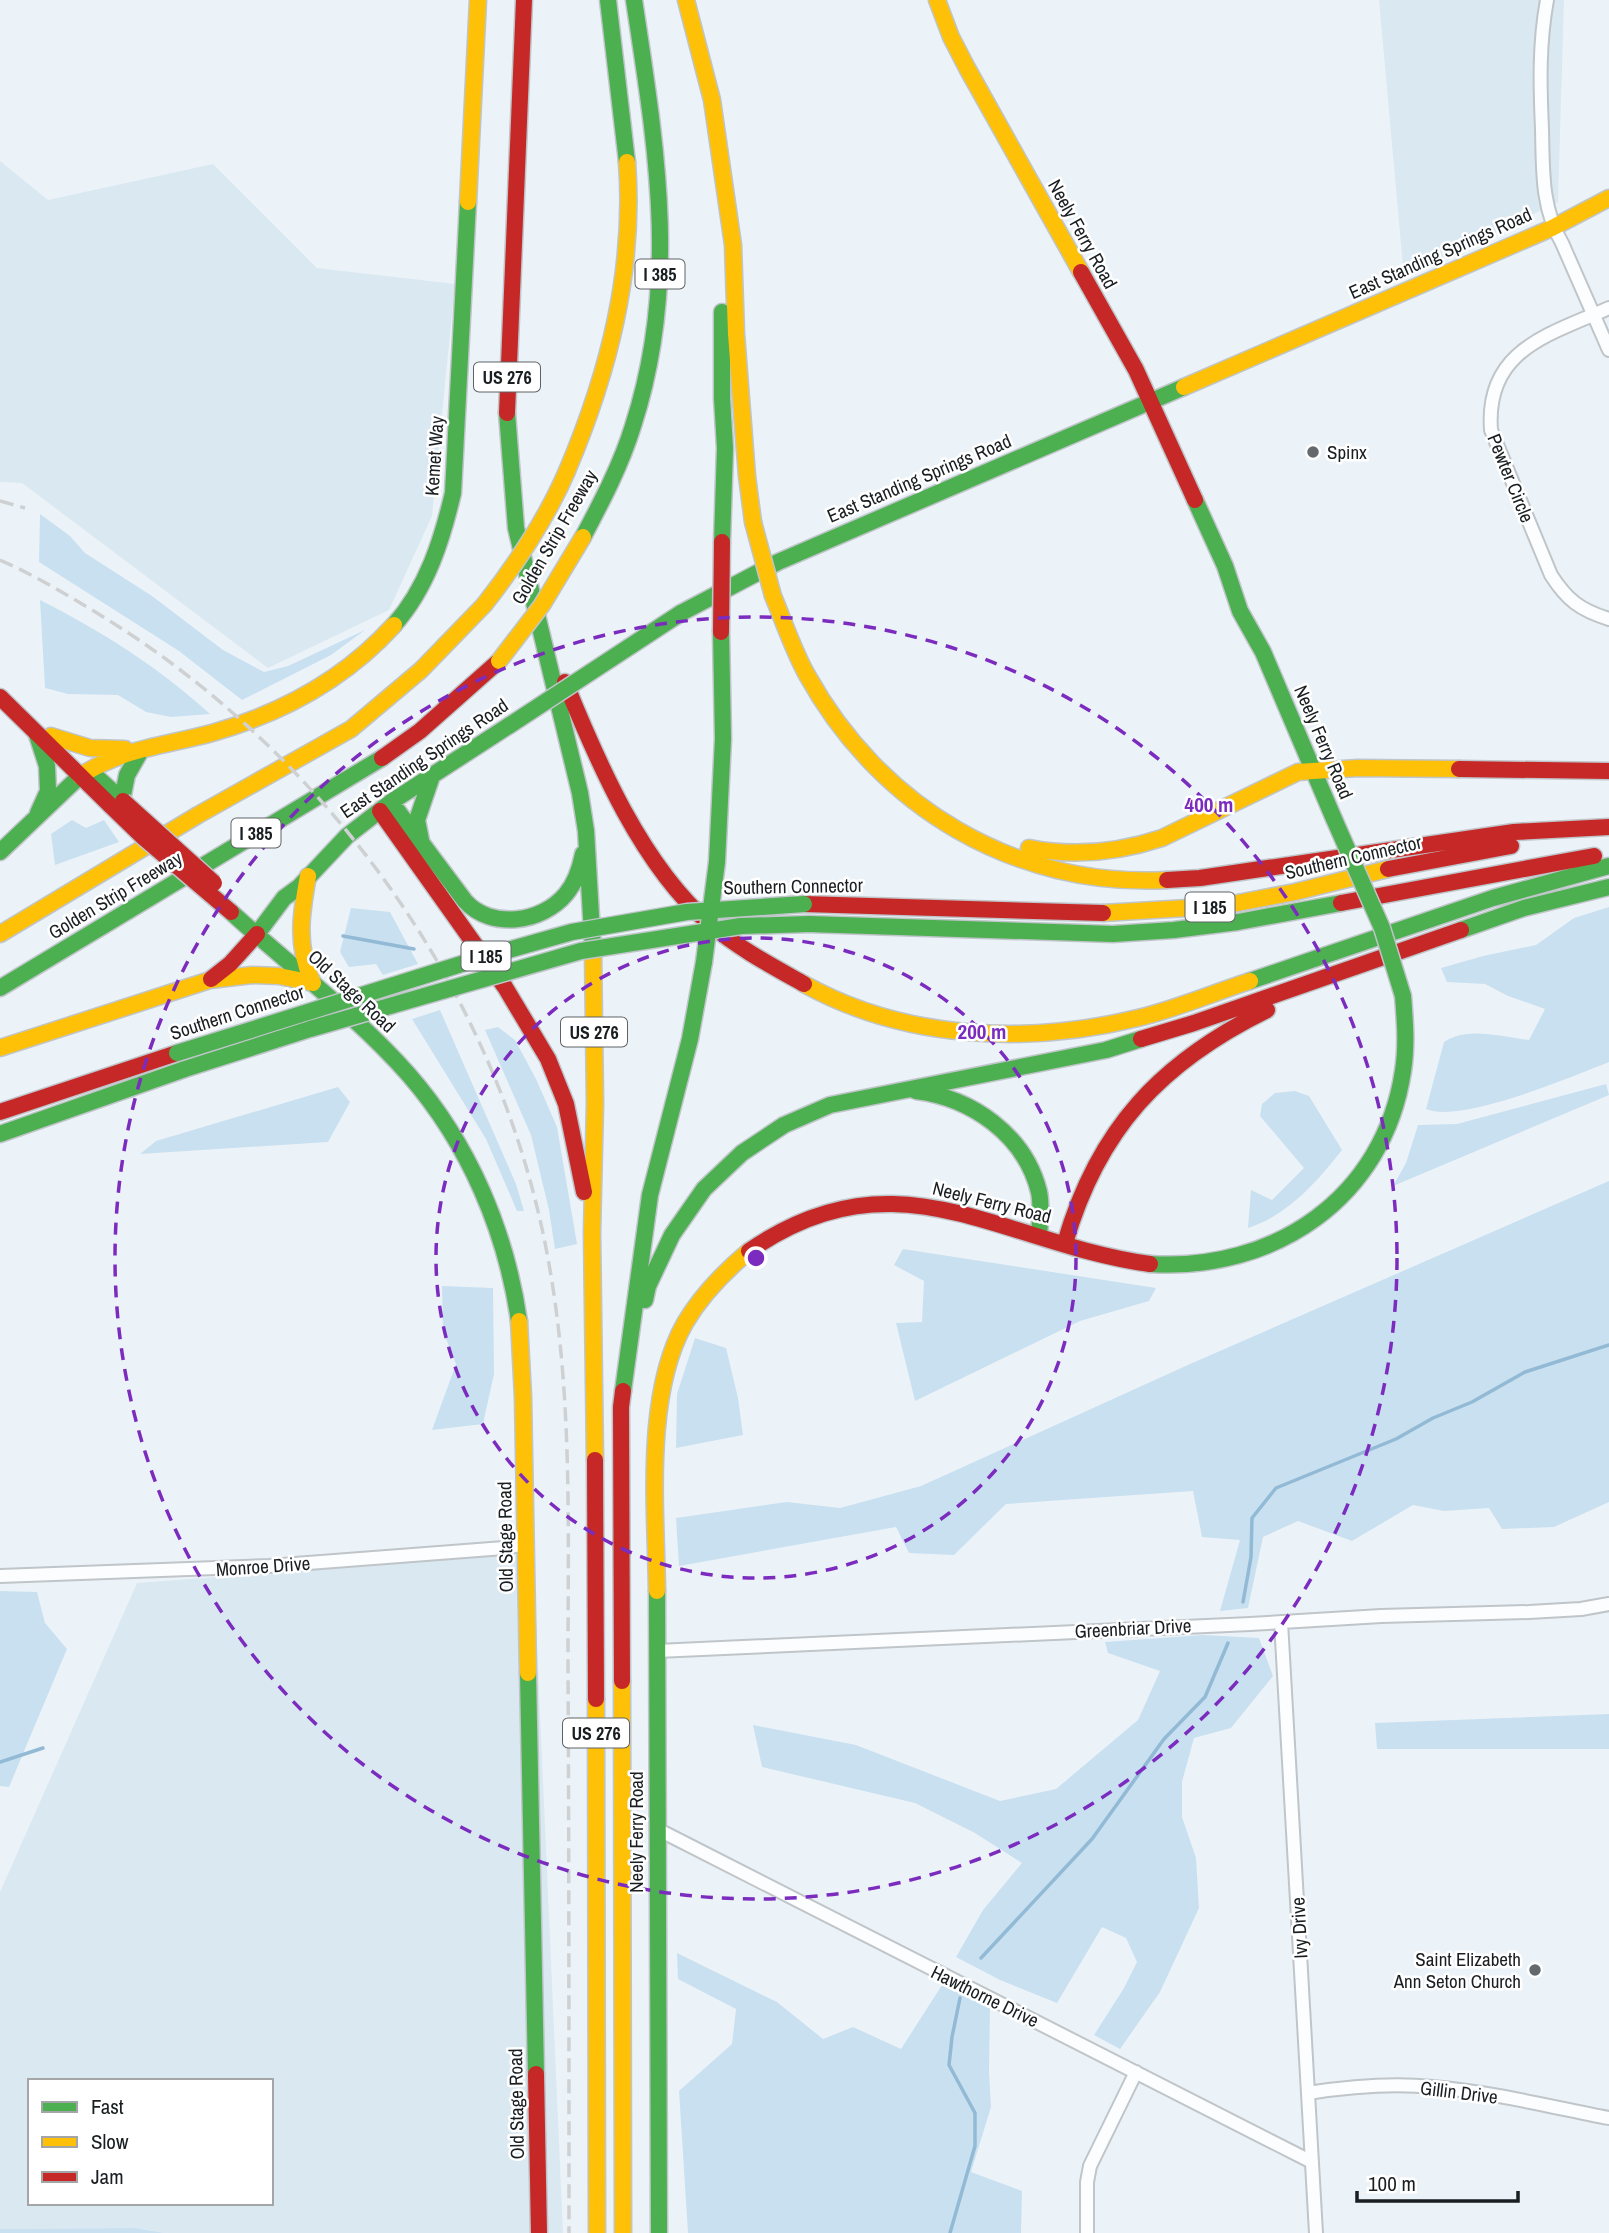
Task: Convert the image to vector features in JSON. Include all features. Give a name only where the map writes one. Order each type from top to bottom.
[{"type":"main road","name":"Kemet Way","points":[[85,773],[105,771],[127,762],[137,752],[153,744],[234,727],[317,689],[367,654],[386,637],[417,597],[431,570],[447,528],[453,494],[478,0]]},
{"type":"main road","name":"US 276","points":[[524,0],[506,400],[509,462],[516,527],[576,772],[586,831],[592,913],[597,2233]]},
{"type":"main road","name":"Golden Strip Freeway","points":[[0,934],[198,815],[351,729],[375,712],[453,639],[513,569],[543,520],[589,421],[608,361],[620,305],[629,199],[628,169],[608,0]]},
{"type":"main road","name":"Golden Strip Freeway","points":[[0,988],[380,759],[420,731],[499,661],[542,605],[583,537],[613,479],[636,414],[647,369],[659,291],[662,252],[657,163],[634,0]]},
{"type":"main road","name":"US 276","points":[[623,2233],[621,1406],[650,1195],[690,1039],[704,962],[717,862],[723,738],[721,632],[725,448],[722,289],[712,100],[686,0]]},
{"type":"main road","name":"Neely Ferry Road","points":[[659,2233],[656,1437],[661,1385],[678,1336],[688,1317],[710,1288],[739,1259],[770,1237],[803,1221],[857,1206],[895,1203],[953,1211],[1149,1264],[1189,1266],[1228,1261],[1251,1254],[1268,1248],[1304,1228],[1349,1188],[1384,1136],[1402,1081],[1406,1039],[1399,976],[1381,927],[1263,652],[1252,637],[1229,584],[1225,566],[1136,370],[967,68],[951,37],[937,0]]},
{"type":"main road","points":[[712,100],[733,244],[736,334],[747,476],[753,522],[773,596],[808,676],[853,742],[871,764],[903,794],[934,817],[974,839],[1020,858],[1065,872],[1110,879],[1154,881],[1200,878],[1514,832],[1609,827]]},
{"type":"main road","name":"East Standing Springs Road","points":[[210,980],[230,964],[257,934],[284,914],[304,881],[337,844],[386,806],[681,613],[778,562],[1552,228],[1609,198]]},
{"type":"main road","points":[[540,622],[592,749],[634,830],[673,884],[702,917],[753,955],[797,982],[851,1007],[908,1023],[945,1030],[1001,1035],[1049,1034],[1095,1028],[1184,1004],[1524,888],[1609,866]]},
{"type":"main road","name":"Old Stage Road","points":[[4,701],[235,909],[257,934],[383,1048],[428,1100],[469,1163],[492,1215],[506,1258],[519,1320],[523,1396],[540,2233]]},
{"type":"main road","points":[[826,702],[882,762],[931,801],[998,838],[1057,853],[1090,855],[1138,846],[1223,810],[1298,772],[1358,768],[1609,771]]},
{"type":"main road","points":[[34,821],[48,791],[44,735],[90,748],[137,752],[118,803]]},
{"type":"main road","points":[[0,852],[85,773]]},
{"type":"main road","points":[[421,842],[417,820],[432,776]]},
{"type":"main road","points":[[386,806],[421,842],[462,897],[478,913],[509,921],[533,916],[563,900],[581,870],[586,831]]},
{"type":"main road","points":[[386,806],[505,987],[548,1059],[566,1104],[592,1232]]},
{"type":"main road","name":"Southern Connector","points":[[0,1112],[270,1022],[498,953],[601,927],[684,911],[804,904],[1078,913],[1199,909],[1265,898],[1392,869],[1609,827]]},
{"type":"main road","name":"Southern Connector","points":[[0,1134],[310,1029],[580,951],[741,926],[809,924],[1113,934],[1174,930],[1238,922],[1609,854]]},
{"type":"main road","points":[[304,881],[299,921],[300,940],[307,971],[313,983]]},
{"type":"main road","points":[[626,1371],[648,1286],[672,1235],[704,1189],[742,1153],[785,1125],[831,1105],[1067,1060],[1106,1050],[1194,1023],[1524,908],[1602,889]]},
{"type":"main road","points":[[1065,1243],[1081,1191],[1111,1138],[1136,1105],[1165,1075],[1214,1038],[1251,1017],[1293,999],[1602,889]]},
{"type":"main road","points":[[0,1048],[210,980],[251,975],[279,976],[313,983]]},
{"type":"main road","points":[[883,1093],[924,1092],[955,1099],[978,1111],[999,1128],[1024,1158],[1036,1180],[1041,1202],[1039,1236]]},
{"type":"street","points":[[1547,0],[1540,67],[1544,194],[1552,228],[1595,315],[1609,350]]},
{"type":"street","name":"Pewter Circle","points":[[1609,308],[1520,352],[1505,366],[1495,385],[1489,411],[1490,429],[1551,575],[1564,596],[1581,608],[1609,619]]},
{"type":"street","name":"Monroe Drive","points":[[0,1576],[269,1566],[504,1548],[526,1544]]},
{"type":"street","name":"Greenbriar Drive","points":[[657,1651],[1381,1616],[1529,1612],[1581,1609],[1609,1604]]},
{"type":"street","name":"Ivy Drive","points":[[1281,1622],[1316,2233]]},
{"type":"street","name":"Hawthorne Drive","points":[[657,1829],[1312,2162]]},
{"type":"street","points":[[1087,2233],[1087,2182],[1090,2166],[1136,2072]]},
{"type":"street","name":"Gillin Drive","points":[[1308,2093],[1403,2086],[1433,2087],[1471,2091],[1609,2118]]},
{"type":"shaded area","points":[[1379,0],[1564,0],[1558,202],[1404,278]]},
{"type":"shaded area","points":[[0,161],[48,200],[213,164],[317,268],[455,284],[432,516],[389,610],[268,668],[22,483],[0,482]]},
{"type":"shaded area","points":[[40,514],[70,536],[85,553],[152,596],[223,650],[264,672],[288,666],[365,630],[331,655],[242,700],[179,651],[39,562]]},
{"type":"shaded area","points":[[40,600],[129,651],[210,714],[171,717],[146,712],[118,695],[68,694],[45,688]]},
{"type":"shaded area","points":[[72,820],[86,828],[104,820],[119,842],[55,865],[51,834]]},
{"type":"shaded area","points":[[1609,907],[1609,1062],[1489,1105],[1442,1112],[1426,1109],[1444,1042],[1453,1037],[1474,1034],[1529,1040],[1545,1009],[1508,996],[1485,984],[1447,982],[1441,968],[1536,945],[1574,918]]},
{"type":"shaded area","points":[[351,908],[390,912],[418,964],[383,975],[376,964],[349,967],[340,952]]},
{"type":"shaded area","points":[[440,1010],[516,1184],[524,1211],[517,1211],[486,1139],[412,1019]]},
{"type":"shaded area","points":[[498,1027],[515,1040],[557,1127],[577,1244],[555,1249],[549,1210],[531,1135],[485,1030]]},
{"type":"shaded area","points":[[1606,1084],[1609,1095],[1393,1186],[1406,1163],[1418,1125],[1457,1124]]},
{"type":"shaded area","points":[[338,1087],[350,1102],[328,1142],[140,1154],[156,1141]]},
{"type":"shaded area","points":[[1295,1091],[1309,1096],[1342,1150],[1312,1185],[1289,1206],[1248,1228],[1251,1190],[1272,1200],[1304,1168],[1260,1116],[1262,1104],[1275,1093]]},
{"type":"shaded area","points":[[1609,1181],[1609,1502],[1554,1527],[1502,1529],[1489,1508],[1444,1511],[1413,1505],[1352,1541],[1298,1521],[1263,1537],[1248,1608],[1220,1611],[1240,1540],[1202,1537],[1193,1491],[1006,1504],[954,1555],[909,1553],[896,1527],[679,1566],[676,1518],[787,1502],[840,1508],[921,1486],[1190,1364]]},
{"type":"shaded area","points":[[903,1249],[1156,1288],[1149,1301],[1080,1321],[915,1401],[896,1323],[922,1322],[924,1281],[894,1265]]},
{"type":"shaded area","points":[[442,1286],[493,1288],[494,1374],[483,1424],[432,1430],[456,1364],[443,1331]]},
{"type":"shaded area","points":[[695,1338],[726,1348],[738,1398],[743,1435],[676,1448],[677,1394]]},
{"type":"shaded area","points":[[533,1553],[563,2233],[165,2233],[134,2228],[0,2229],[0,1892],[137,1583]]},
{"type":"shaded area","points":[[0,1591],[37,1592],[45,1623],[67,1649],[9,1787],[0,1786]]},
{"type":"shaded area","points":[[1203,1635],[1259,1638],[1273,1676],[1231,1728],[1194,1738],[1182,1782],[1182,1817],[1196,1858],[1199,1908],[1160,1992],[1120,2049],[1094,2035],[1137,1962],[1126,1938],[1102,1927],[1057,2003],[1000,1980],[956,1957],[983,1910],[1022,1863],[975,1833],[915,1803],[762,1767],[753,1725],[856,1745],[1000,1801],[1056,1789],[1138,1720],[1160,1671],[1108,1653],[1105,1642]]},
{"type":"shaded area","points":[[1609,1714],[1609,1749],[1377,1749],[1375,1723]]},
{"type":"shaded area","points":[[677,1953],[777,2002],[823,2039],[853,2027],[901,2049],[942,1985],[990,2007],[991,2107],[971,2172],[1022,2191],[1021,2233],[688,2233],[679,2091],[732,2044],[736,2009],[678,1979]]},
{"type":"shaded area","points":[[134,2228],[165,2233],[0,2233],[0,2229]]},
{"type":"waterway","points":[[343,936],[414,949]]},
{"type":"waterway","points":[[1243,1602],[1251,1557],[1252,1518],[1276,1488],[1396,1439],[1433,1418],[1472,1402],[1525,1372],[1609,1345]]},
{"type":"waterway","points":[[981,1958],[1092,1839],[1164,1739],[1205,1697],[1228,1643]]},
{"type":"waterway","points":[[0,1762],[43,1748]]},
{"type":"waterway","points":[[950,2233],[975,2146],[975,2113],[949,2065],[960,1998]]},
{"type":"railway","points":[[0,501],[25,508]]},
{"type":"railway","points":[[0,560],[92,610],[175,666],[251,730],[321,801],[384,880],[439,964],[484,1053],[520,1146],[545,1243],[554,1295],[565,1399],[568,1556],[569,2233]]},
{"type":"traffic: fast","points":[[608,0],[627,162]]},
{"type":"traffic: fast","points":[[583,537],[611,483],[633,426],[647,372],[656,319],[660,266],[656,161],[634,0]]},
{"type":"traffic: fast","points":[[394,625],[416,595],[432,563],[453,493],[468,202]]},
{"type":"traffic: fast","points":[[722,312],[725,448],[722,542]]},
{"type":"traffic: fast","points":[[681,613],[778,562],[1184,387]]},
{"type":"traffic: fast","points":[[507,413],[516,528],[580,793],[586,831],[593,950]]},
{"type":"traffic: fast","points":[[1195,500],[1225,566],[1240,611],[1263,652],[1334,819]]},
{"type":"traffic: fast","points":[[510,725],[681,613]]},
{"type":"traffic: fast","points":[[717,862],[723,739],[721,632]]},
{"type":"traffic: fast","points":[[257,934],[284,898],[299,887],[347,836],[391,802],[510,725]]},
{"type":"traffic: fast","points":[[37,735],[47,766],[48,791],[38,813]]},
{"type":"traffic: fast","points":[[122,800],[127,775],[139,754]]},
{"type":"traffic: fast","points":[[0,988],[382,758]]},
{"type":"traffic: fast","points":[[91,772],[123,801]]},
{"type":"traffic: fast","points":[[0,852],[80,776]]},
{"type":"traffic: fast","points":[[421,840],[417,820],[432,776]]},
{"type":"traffic: fast","points":[[391,802],[465,901],[488,916],[502,919],[530,917],[556,904],[572,885],[583,854]]},
{"type":"traffic: fast","points":[[1334,819],[1382,928],[1403,996]]},
{"type":"traffic: fast","points":[[704,962],[717,862]]},
{"type":"traffic: fast","points":[[1250,981],[1493,898],[1609,866]]},
{"type":"traffic: fast","points":[[1461,930],[1524,908],[1609,887]]},
{"type":"traffic: fast","points":[[809,924],[1113,934],[1238,922],[1341,903]]},
{"type":"traffic: fast","points":[[177,1053],[572,932],[687,912],[804,904]]},
{"type":"traffic: fast","points":[[231,912],[389,1053],[450,1130],[482,1190],[494,1222],[505,1254],[519,1321]]},
{"type":"traffic: fast","points":[[185,1069],[310,1029],[581,951],[741,926],[809,924]]},
{"type":"traffic: fast","points":[[623,1391],[650,1195],[690,1039],[704,962]]},
{"type":"traffic: fast","points":[[1150,1264],[1196,1263],[1239,1255],[1280,1240],[1316,1218],[1347,1190],[1373,1156],[1392,1116],[1404,1062],[1403,996]]},
{"type":"traffic: fast","points":[[645,1300],[648,1286],[672,1235],[704,1189],[742,1153],[784,1125],[830,1105],[1106,1050],[1141,1039]]},
{"type":"traffic: fast","points":[[0,1134],[185,1069]]},
{"type":"traffic: fast","points":[[916,1091],[937,1095],[976,1111],[1009,1137],[1022,1153],[1039,1192],[1039,1236]]},
{"type":"traffic: fast","points":[[657,1591],[659,2233]]},
{"type":"traffic: fast","points":[[528,1673],[536,2074]]},
{"type":"traffic: slow","points":[[468,202],[478,0]]},
{"type":"traffic: slow","points":[[686,0],[712,100],[733,245],[736,334],[753,522]]},
{"type":"traffic: slow","points":[[937,0],[951,37],[967,68],[1081,272]]},
{"type":"traffic: slow","points":[[567,471],[595,396],[616,320],[627,242],[627,162]]},
{"type":"traffic: slow","points":[[1184,387],[1552,228],[1609,198]]},
{"type":"traffic: slow","points":[[484,605],[530,541],[567,471]]},
{"type":"traffic: slow","points":[[753,522],[773,596]]},
{"type":"traffic: slow","points":[[499,661],[542,605],[583,537]]},
{"type":"traffic: slow","points":[[773,596],[807,675],[837,722],[873,764],[913,800],[957,830],[1006,853],[1057,870],[1111,879],[1167,880]]},
{"type":"traffic: slow","points":[[0,934],[198,815],[351,729],[421,670],[484,605]]},
{"type":"traffic: slow","points":[[80,776],[112,759],[212,733],[288,705],[333,678],[375,645],[394,625]]},
{"type":"traffic: slow","points":[[51,736],[90,748],[125,749]]},
{"type":"traffic: slow","points":[[1029,848],[1079,853],[1145,843],[1162,838],[1298,772],[1358,768],[1459,769]]},
{"type":"traffic: slow","points":[[1103,913],[1222,906],[1295,892],[1388,869]]},
{"type":"traffic: slow","points":[[308,876],[301,929],[304,955],[312,981]]},
{"type":"traffic: slow","points":[[593,950],[595,1104],[592,1232],[595,1460]]},
{"type":"traffic: slow","points":[[0,1048],[210,980],[252,975],[279,976],[313,983]]},
{"type":"traffic: slow","points":[[804,984],[843,1003],[883,1017],[968,1032],[1011,1034],[1096,1027],[1138,1018],[1250,981]]},
{"type":"traffic: slow","points":[[657,1591],[655,1453],[663,1384],[672,1352],[692,1312],[714,1284],[749,1251]]},
{"type":"traffic: slow","points":[[519,1321],[528,1673]]},
{"type":"traffic: slow","points":[[622,1681],[623,2233]]},
{"type":"traffic: slow","points":[[596,1699],[597,2233]]},
{"type":"traffic: jam","points":[[507,413],[524,0]]},
{"type":"traffic: jam","points":[[1081,272],[1136,370],[1195,500]]},
{"type":"traffic: jam","points":[[721,632],[722,542]]},
{"type":"traffic: jam","points":[[382,758],[420,731],[499,661]]},
{"type":"traffic: jam","points":[[565,682],[607,779],[624,812],[663,873],[686,900],[721,933],[804,984]]},
{"type":"traffic: jam","points":[[0,697],[111,806]]},
{"type":"traffic: jam","points":[[1459,769],[1609,771]]},
{"type":"traffic: jam","points":[[123,801],[214,883]]},
{"type":"traffic: jam","points":[[111,806],[144,838],[231,912]]},
{"type":"traffic: jam","points":[[380,811],[505,987],[548,1059],[566,1104],[584,1192]]},
{"type":"traffic: jam","points":[[1167,880],[1200,878],[1514,832],[1609,827]]},
{"type":"traffic: jam","points":[[1388,869],[1511,846]]},
{"type":"traffic: jam","points":[[1341,903],[1594,856]]},
{"type":"traffic: jam","points":[[804,904],[1103,913]]},
{"type":"traffic: jam","points":[[1141,1039],[1461,930]]},
{"type":"traffic: jam","points":[[211,979],[230,964],[257,934]]},
{"type":"traffic: jam","points":[[1065,1243],[1079,1202],[1096,1166],[1115,1133],[1139,1103],[1195,1052],[1267,1010]]},
{"type":"traffic: jam","points":[[0,1112],[177,1053]]},
{"type":"traffic: jam","points":[[749,1251],[803,1221],[853,1207],[902,1204],[949,1211],[1096,1253],[1150,1264]]},
{"type":"traffic: jam","points":[[622,1681],[623,1391]]},
{"type":"traffic: jam","points":[[595,1460],[596,1699]]},
{"type":"traffic: jam","points":[[536,2074],[539,2233]]},
{"type":"place","name":"Spinx","points":[[1313,452]]},
{"type":"place","name":"Saint Elizabeth Ann Seton Church","points":[[1535,1970]]}]
